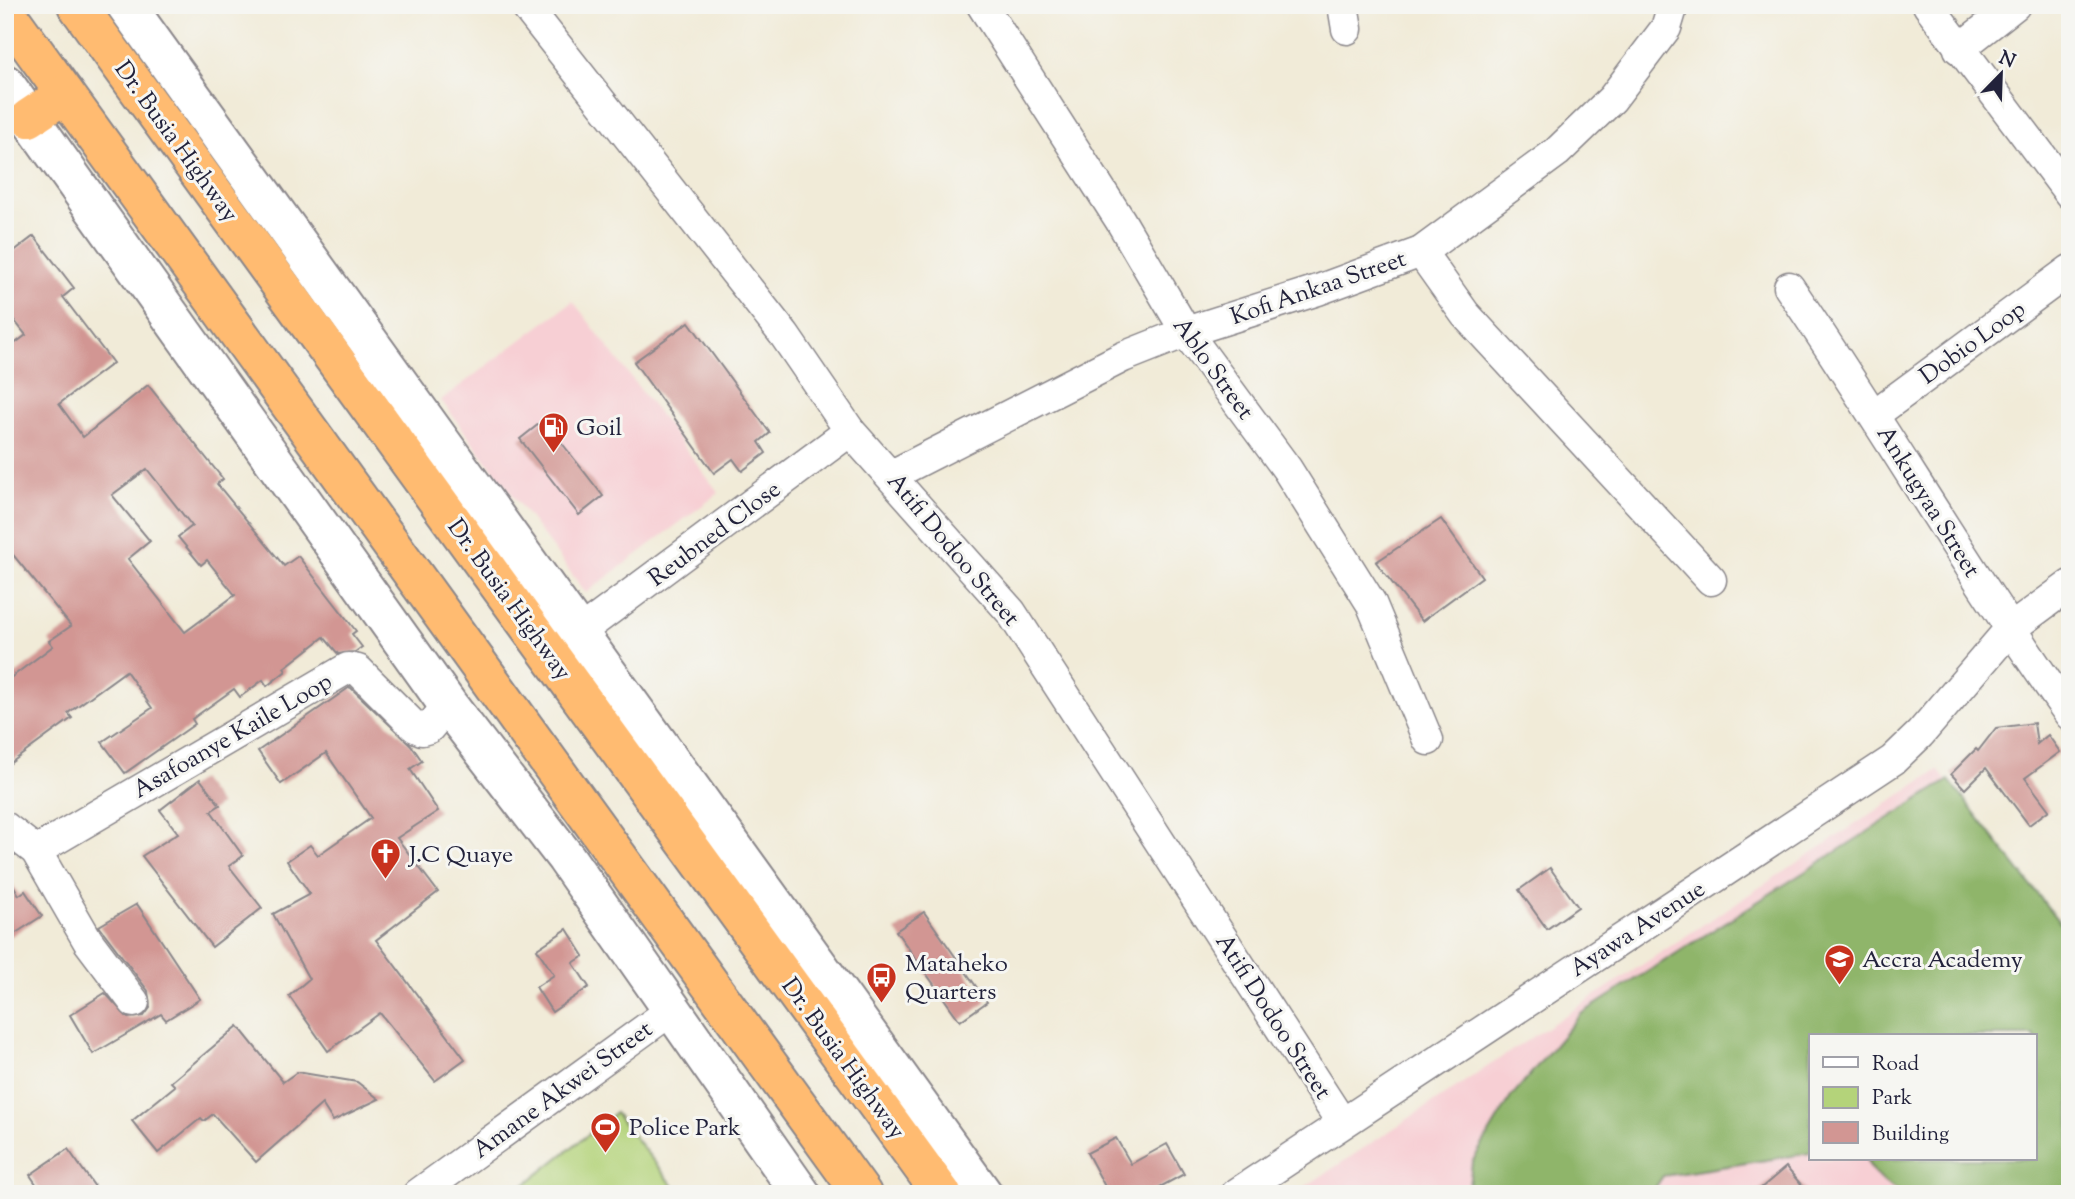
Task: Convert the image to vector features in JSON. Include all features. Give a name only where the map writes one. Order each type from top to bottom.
[{"type":"highway","name":"Dr. Busia Highway","points":[[77,5],[942,1194]]},
{"type":"highway","points":[[5,11],[862,1194]]},
{"type":"highway","points":[[29,118],[65,94]]},
{"type":"street","name":"Dr. Busia Highway","points":[[126,5],[983,1194]]},
{"type":"street","name":"Atifi Dodoo Street","points":[[525,5],[785,336],[850,431],[892,475],[1011,612],[1342,1123]]},
{"type":"street","name":"Ablo Street","points":[[982,5],[1120,220],[1186,332],[1287,469],[1371,603],[1428,740]]},
{"type":"street","name":"Kofi Ankaa Street","points":[[892,475],[1124,357],[1186,332],[1421,252],[1557,152],[1612,99],[1666,28],[1673,5]]},
{"type":"street","points":[[1928,5],[2070,194]]},
{"type":"street","points":[[1959,49],[2015,5]]},
{"type":"street","points":[[5,84],[448,705],[566,858],[801,1194]]},
{"type":"street","points":[[1421,252],[1465,314],[1711,580]]},
{"type":"street","name":"Dobio Loop","points":[[1875,414],[2070,270]]},
{"type":"street","name":"Ankugyaa Street","points":[[1789,286],[1875,414],[2009,629],[2070,715]]},
{"type":"street","name":"Reubned Close","points":[[578,634],[850,431]]},
{"type":"street","name":"Ayawa Avenue","points":[[1236,1194],[1893,760],[1920,734],[2009,629],[2070,585]]},
{"type":"street","name":"Asafoanye Kaile Loop","points":[[36,851],[348,668],[358,670],[415,727],[422,730],[429,728],[448,705]]},
{"type":"street","points":[[5,827],[36,851],[88,941],[134,1002]]},
{"type":"street","name":"Amane Akwei Street","points":[[418,1194],[673,1009]]},
{"type":"shaded area","points":[[573,301],[719,493],[586,593],[441,400]]},
{"type":"shaded area","name":"Accra Academy","points":[[1938,770],[2070,936],[2070,1194],[1294,1194]]},
{"type":"green space","name":"Accra Academy","points":[[1949,780],[2070,936],[2070,1194],[1907,1194],[1883,1181],[1867,1160],[2036,1160],[2036,1034],[1809,1034],[1809,1153],[1663,1176],[1651,1194],[1468,1194],[1472,1162],[1511,1097],[1581,1014]]},
{"type":"green space","name":"Police Park","points":[[615,1113],[680,1194],[513,1194]]},
{"type":"building","points":[[34,236],[74,288],[63,297],[113,363],[59,404],[83,437],[148,385],[223,479],[217,484],[284,566],[298,556],[356,631],[352,634],[362,647],[355,652],[338,654],[324,637],[284,668],[286,671],[267,686],[263,680],[240,697],[234,689],[192,719],[195,724],[125,773],[102,742],[152,708],[126,671],[68,713],[72,718],[5,767],[5,682],[53,646],[49,641],[71,626],[5,545],[5,351],[26,335],[5,309],[5,258]],"holes":[[[147,469],[192,526],[178,537],[201,565],[207,560],[235,595],[185,632],[128,559],[150,541],[112,495]]]},
{"type":"building","points":[[689,322],[770,433],[759,442],[766,453],[742,471],[733,459],[714,473],[634,362]]},
{"type":"building","points":[[544,420],[603,496],[579,515],[520,439]]},
{"type":"building","points":[[1441,519],[1482,577],[1422,621],[1376,562]]},
{"type":"building","points":[[350,687],[411,745],[422,761],[410,769],[438,811],[397,838],[438,892],[376,940],[465,1059],[435,1081],[380,1013],[328,1051],[289,996],[309,979],[273,914],[310,894],[287,861],[310,845],[318,855],[371,818],[326,753],[281,784],[258,751]]},
{"type":"building","points":[[2034,723],[2037,744],[2048,735],[2060,752],[2025,778],[2049,810],[2029,825],[1986,768],[1965,789],[1951,774],[1976,749],[1978,751],[1996,728]]},
{"type":"building","points":[[200,779],[220,805],[211,811],[243,856],[229,866],[262,908],[212,947],[142,856],[178,833],[160,810]]},
{"type":"building","points":[[1550,868],[1578,907],[1547,929],[1519,890]]},
{"type":"building","points":[[5,871],[19,895],[25,891],[42,916],[5,940]]},
{"type":"building","points":[[137,904],[200,999],[166,1020],[161,1014],[93,1054],[70,1015],[105,993],[128,1018],[144,1016],[150,1008],[148,991],[99,926]]},
{"type":"building","points":[[924,912],[987,1002],[960,1021],[896,931]]},
{"type":"building","points":[[567,929],[584,956],[573,963],[589,987],[552,1012],[536,987],[554,975],[537,949]]},
{"type":"building","points":[[238,1026],[283,1082],[297,1072],[357,1082],[379,1099],[333,1121],[322,1104],[256,1162],[213,1114],[204,1121],[201,1118],[158,1153],[132,1121],[175,1086],[171,1082]]},
{"type":"building","points":[[1116,1138],[1131,1164],[1167,1144],[1184,1174],[1147,1194],[1109,1194],[1087,1153]]},
{"type":"building","points":[[68,1149],[100,1194],[43,1194],[30,1175]]},
{"type":"building","points":[[1786,1167],[1809,1194],[1754,1194]]},
{"type":"place","name":"Goil","points":[[553,454]]},
{"type":"place","name":"J.C Quaye","points":[[386,881]]},
{"type":"place","name":"Accra Academy","points":[[1839,986]]},
{"type":"place","name":"Mataheko Quarters","points":[[882,1004]]},
{"type":"place","name":"Police Park","points":[[606,1154]]}]
